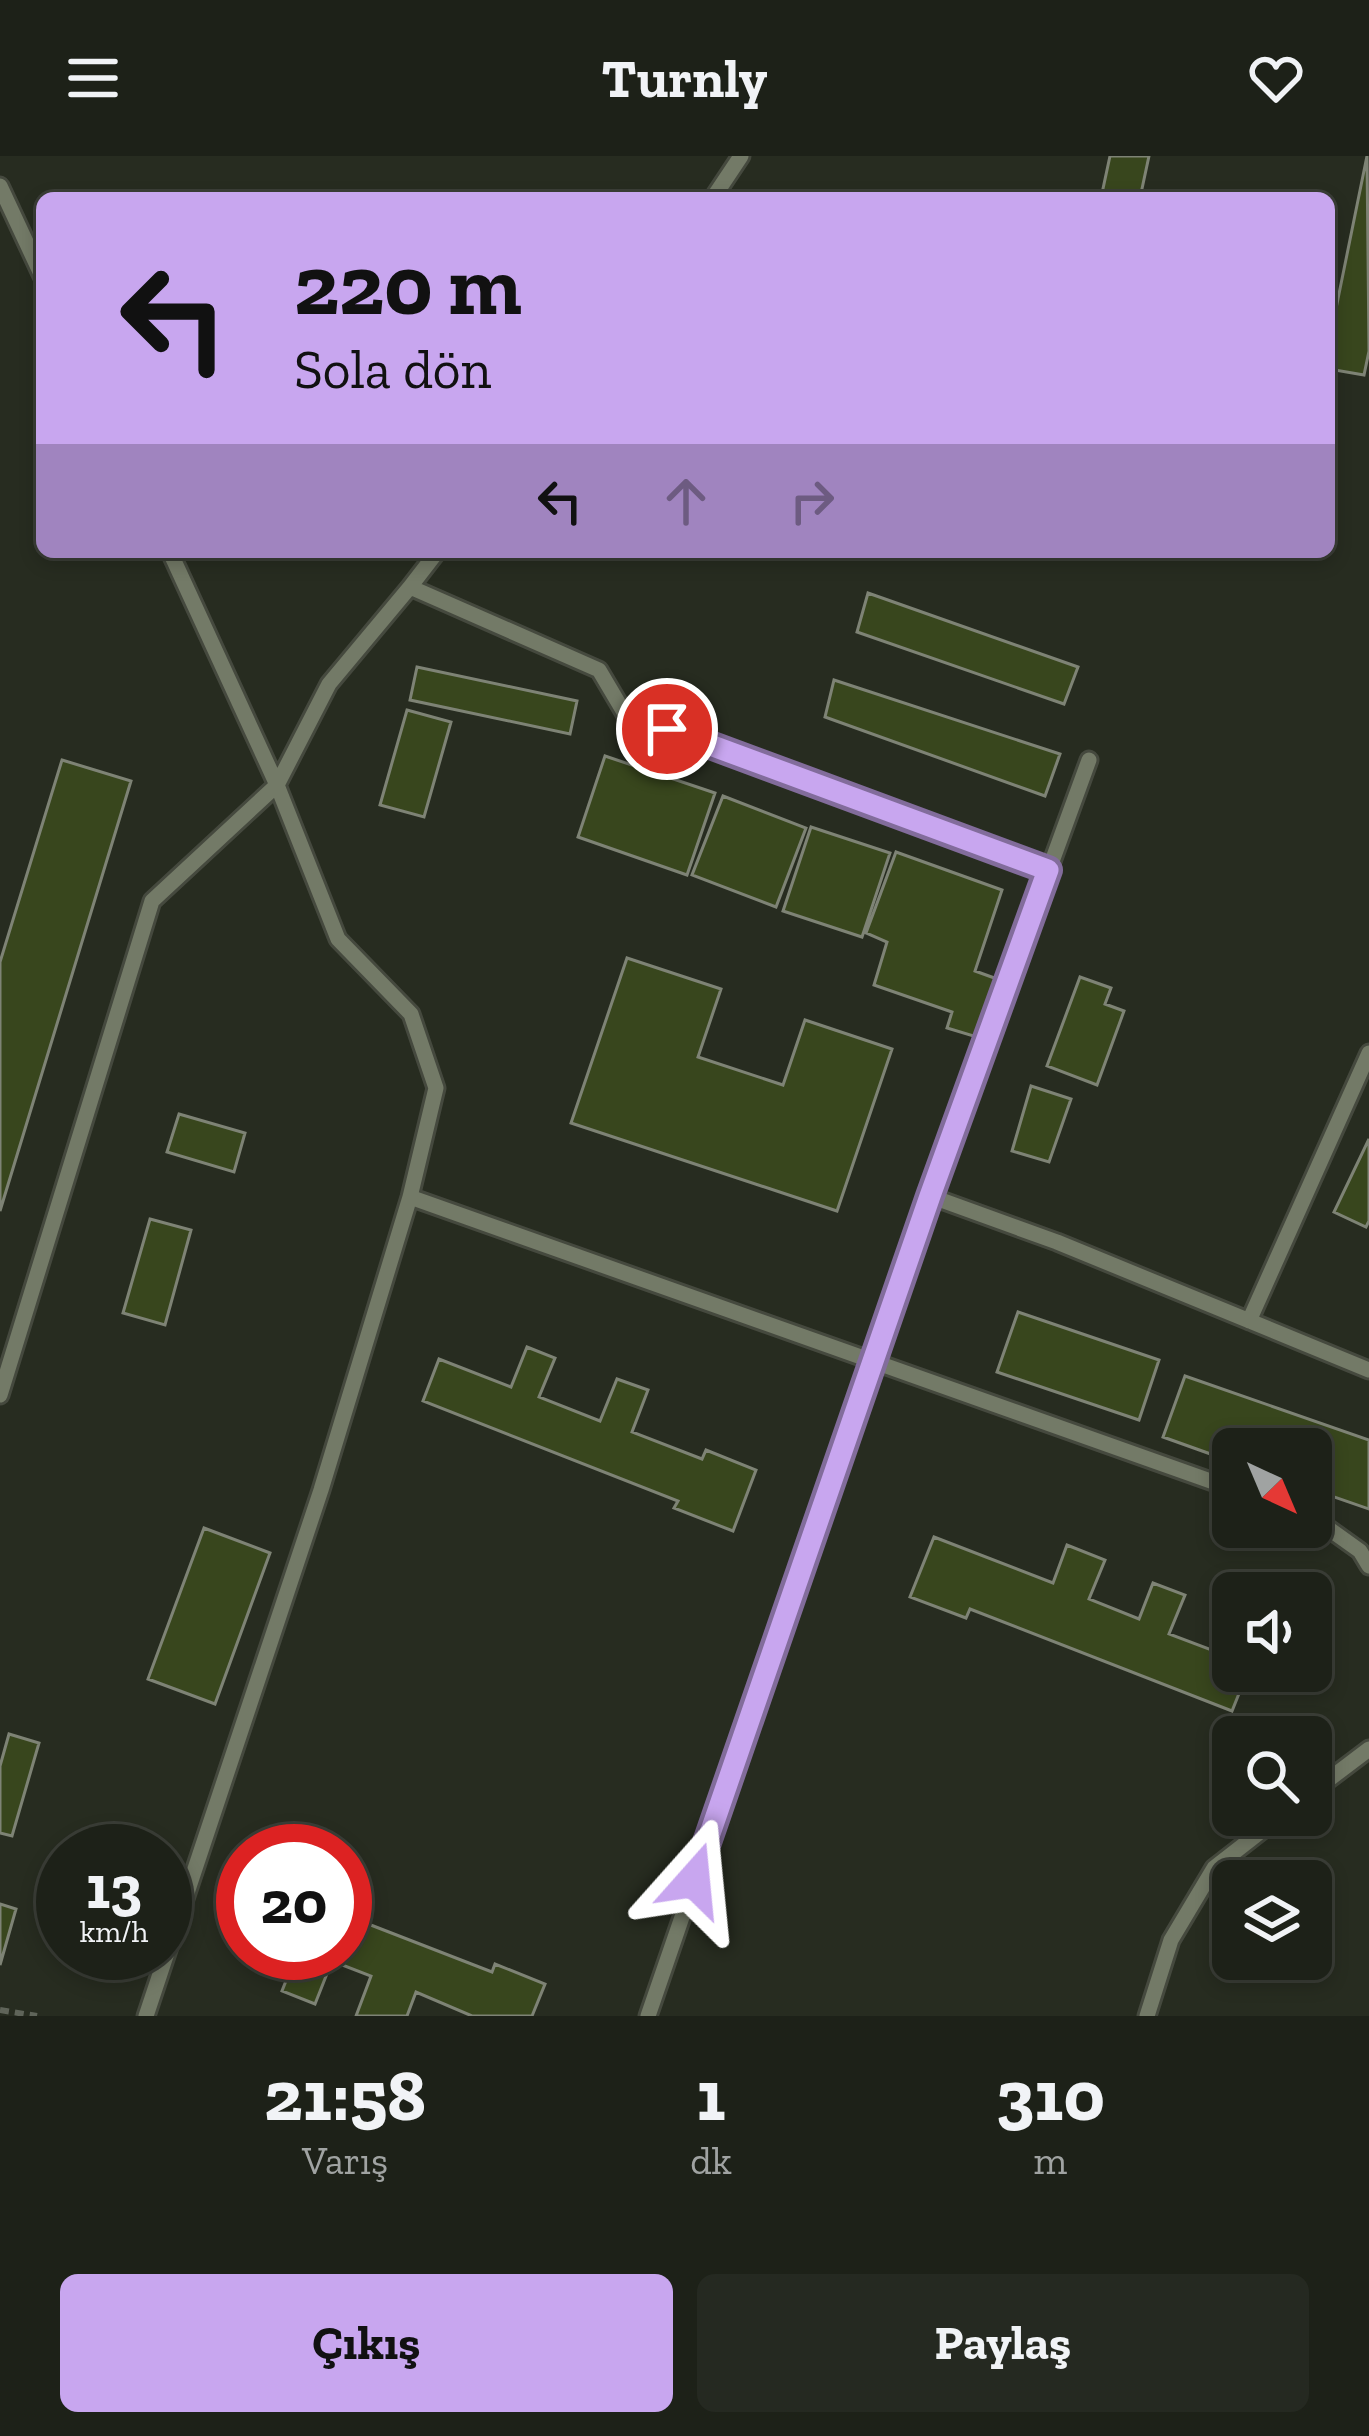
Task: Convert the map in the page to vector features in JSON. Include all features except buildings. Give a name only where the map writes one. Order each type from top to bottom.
[{"type":"lane","points":[[716,192],[741,156]]},
{"type":"lane","points":[[0,186],[36,263]]},
{"type":"lane","points":[[146,2016],[321,1490],[410,1197],[436,1088],[411,1014],[338,939],[278,785],[173,558]]},
{"type":"lane","points":[[0,1394],[152,901],[278,785],[329,684],[432,558]]},
{"type":"lane","points":[[410,587],[599,670],[625,714],[1048,870]]},
{"type":"lane","points":[[648,2016],[930,1196],[1089,760]]},
{"type":"lane","points":[[1250,1321],[1369,1053]]},
{"type":"lane","points":[[930,1196],[1057,1242],[1369,1370]]},
{"type":"lane","points":[[410,1197],[1212,1482]]},
{"type":"lane","points":[[1332,1531],[1360,1551],[1369,1566]]},
{"type":"lane","points":[[1332,1777],[1369,1749]]},
{"type":"lane","points":[[1147,2016],[1171,1940],[1214,1868],[1255,1836]]},
{"type":"path","points":[[0,2010],[37,2016]]},
{"type":"route","points":[[667,729],[1048,870],[694,1880]]}]
